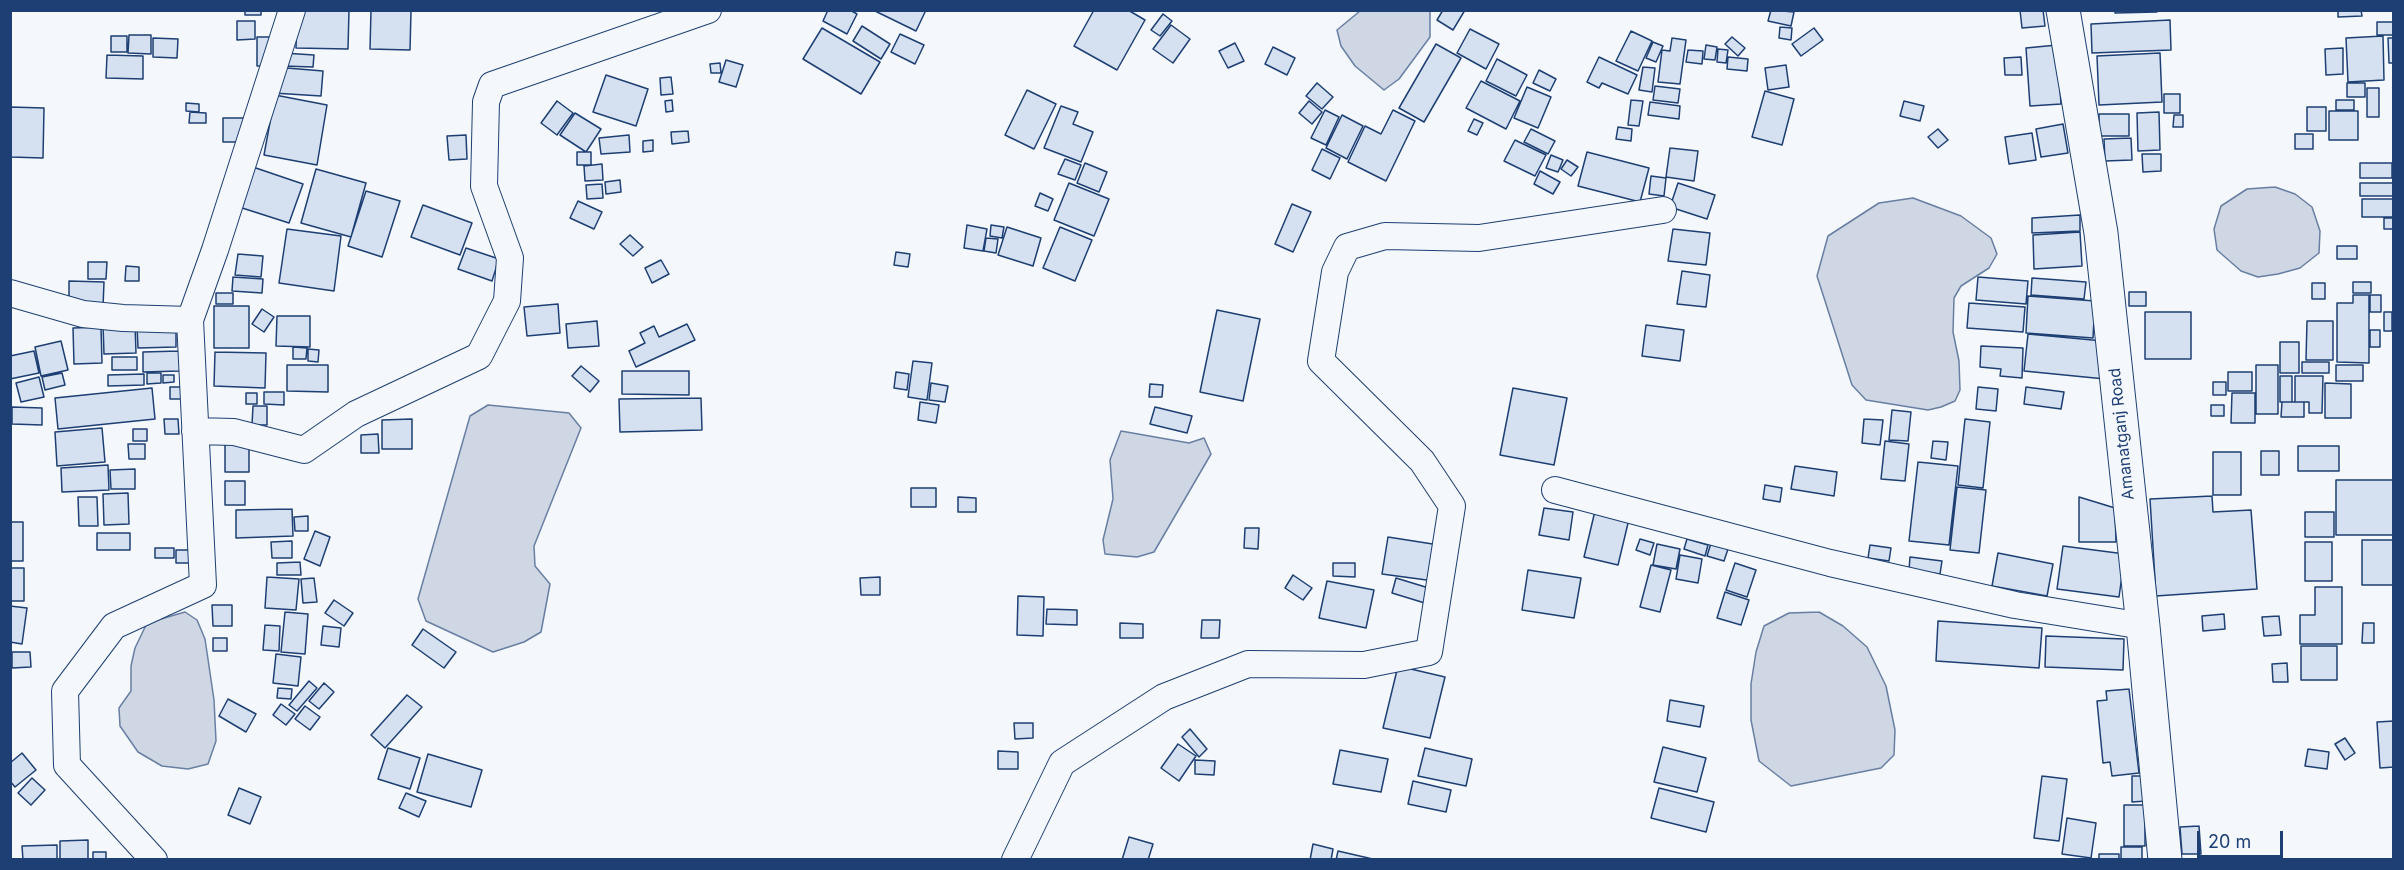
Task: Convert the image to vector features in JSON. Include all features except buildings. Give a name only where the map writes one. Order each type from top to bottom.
[{"type":"main road","name":"Amanatganj Road","points":[[2063,10],[2101,233],[2143,626],[2165,860]]},
{"type":"street","points":[[154,860],[67,765],[65,692],[114,626],[203,585],[190,320],[215,250],[292,10]]},
{"type":"street","points":[[195,431],[234,432],[304,450],[356,414],[479,356],[507,302],[510,258],[484,186],[486,102],[492,85],[708,10]]},
{"type":"street","points":[[1015,860],[1062,763],[1164,697],[1248,664],[1364,665],[1429,652],[1452,506],[1422,461],[1321,361],[1335,272],[1347,247],[1385,236],[1479,238],[1664,210]]},
{"type":"street","points":[[10,293],[83,314],[190,320]]},
{"type":"street","points":[[1555,490],[1842,566],[2015,605],[2143,626]]},
{"type":"shaded area","points":[[1360,11],[1430,11],[1430,37],[1399,79],[1384,90],[1355,66],[1341,46],[1337,30]]},
{"type":"shaded area","points":[[2275,187],[2295,194],[2312,207],[2320,231],[2319,253],[2300,268],[2258,277],[2241,271],[2217,250],[2214,229],[2221,206],[2247,189]]},
{"type":"shaded area","points":[[1913,198],[1961,216],[1991,238],[1997,254],[1989,268],[1961,286],[1954,298],[1953,332],[1959,361],[1960,390],[1955,401],[1928,410],[1866,400],[1852,385],[1817,276],[1828,236],[1879,203]]},
{"type":"shaded area","points":[[488,405],[569,413],[581,428],[534,546],[535,566],[550,584],[541,632],[524,642],[493,652],[426,621],[418,599],[470,416]]},
{"type":"shaded area","points":[[1121,431],[1189,443],[1204,438],[1211,454],[1154,552],[1137,557],[1105,554],[1103,540],[1113,499],[1110,460]]},
{"type":"shaded area","points":[[185,612],[197,620],[205,639],[214,700],[216,741],[208,764],[188,769],[162,766],[138,752],[120,726],[119,708],[131,691],[131,666],[135,648],[147,623]]},
{"type":"shaded area","points":[[1819,612],[1843,626],[1867,647],[1886,686],[1895,730],[1894,755],[1881,768],[1791,786],[1759,761],[1751,720],[1751,684],[1756,652],[1764,626],[1789,613]]}]
